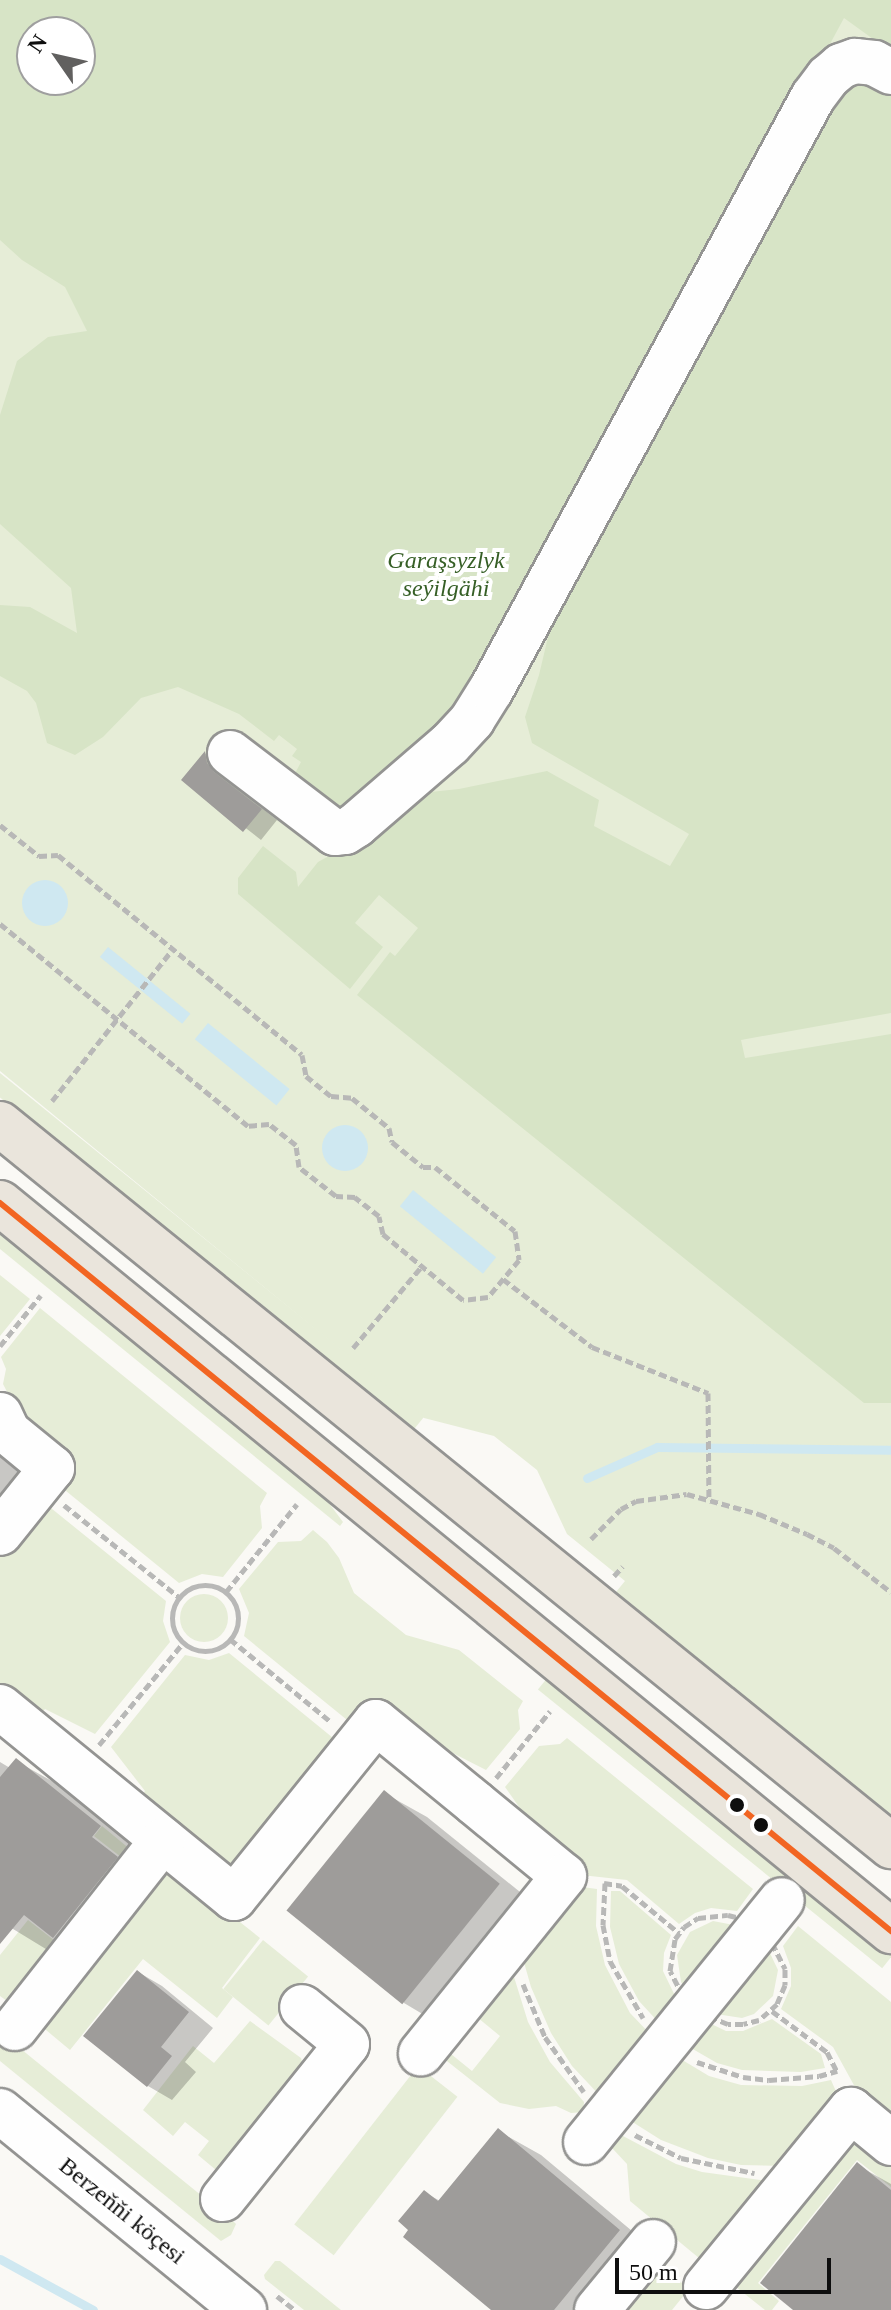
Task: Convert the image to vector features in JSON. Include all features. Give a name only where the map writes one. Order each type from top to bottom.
[{"type":"main road","points":[[0,1124],[891,1846]]},
{"type":"main road","points":[[0,1203],[891,1931]]},
{"type":"street","points":[[230,753],[335,833],[345,832],[356,825],[450,744],[472,720],[491,690],[813,97],[828,77],[855,61],[874,63],[891,72]]},
{"type":"street","points":[[0,1415],[8,1432],[52,1468],[0,1533]]},
{"type":"street","points":[[0,1707],[234,1898],[376,1722],[564,1876],[421,2053]]},
{"type":"street","points":[[15,2028],[163,1840]]},
{"type":"street","points":[[586,2142],[782,1900]]},
{"type":"street","points":[[223,2199],[347,2044],[302,2007]]},
{"type":"street","points":[[706,2287],[851,2110],[891,2143]]},
{"type":"street","name":"Berzeňňi köçesi","points":[[0,2111],[244,2310]]},
{"type":"street","points":[[597,2310],[653,2242]]},
{"type":"path","points":[[0,825],[39,856],[58,855],[302,1055],[306,1076],[331,1096],[352,1098],[389,1128],[392,1142],[423,1167],[435,1167],[515,1231],[519,1260],[488,1297],[463,1300],[383,1234],[379,1216],[355,1197],[336,1196],[299,1167],[296,1145],[269,1124],[248,1126],[120,1016],[0,924]]},
{"type":"path","points":[[52,1101],[173,949]]},
{"type":"path","points":[[353,1348],[422,1266]]},
{"type":"path","points":[[503,1279],[592,1347],[708,1393],[709,1499]]},
{"type":"path","points":[[0,1346],[41,1295]]},
{"type":"path","points":[[39,1485],[179,1597]]},
{"type":"path","points":[[591,1539],[621,1509],[636,1501],[672,1494],[709,1499],[759,1514],[807,1534],[834,1548],[891,1592]]},
{"type":"path","points":[[226,1592],[297,1504]]},
{"type":"path","points":[[201,1585],[226,1592],[238,1614],[230,1639],[208,1651],[183,1643],[171,1621],[179,1597],[189,1588],[201,1585]]},
{"type":"path","points":[[230,1639],[358,1744]]},
{"type":"path","points":[[78,1770],[183,1643]]},
{"type":"path","points":[[475,1803],[550,1711]]},
{"type":"path","points":[[564,1876],[622,1886],[679,1933]]},
{"type":"path","points":[[772,2011],[827,2052],[851,2110]]},
{"type":"green space","name":"Garaşsyzlyk seýilgähi","points":[[0,0],[891,0],[891,1816],[616,1592],[625,1581],[567,1534],[537,1470],[494,1436],[424,1418],[0,1071]]},
{"type":"green space","points":[[0,0],[891,0],[891,52],[844,18],[484,685],[352,817],[292,779],[301,762],[292,756],[297,749],[279,735],[274,741],[239,714],[178,687],[141,698],[103,737],[75,755],[47,743],[36,703],[27,691],[0,676],[0,605],[30,607],[77,633],[71,588],[0,524],[0,415],[17,361],[48,337],[87,331],[65,287],[22,260],[0,240]]},
{"type":"green space","points":[[850,80],[891,90],[891,1013],[741,1040],[745,1058],[891,1034],[891,1403],[864,1403],[357,995],[390,952],[395,956],[418,928],[379,895],[355,923],[383,947],[350,989],[238,894],[238,878],[263,846],[296,872],[298,887],[318,862],[338,851],[402,795],[459,789],[547,771],[599,800],[594,826],[670,866],[689,834],[532,743],[525,717],[539,675],[562,578],[766,202]]},
{"type":"green space","points":[[0,1073],[424,1417],[412,1431],[0,1097]]},
{"type":"green space","points":[[0,1229],[320,1491],[343,1522],[340,1526],[0,1249]]},
{"type":"green space","points":[[0,1275],[30,1299],[0,1336]]},
{"type":"green space","points":[[40,1308],[267,1493],[260,1506],[262,1528],[223,1577],[202,1574],[179,1583],[55,1482],[73,1459],[19,1415],[3,1384],[6,1369],[1,1357]]},
{"type":"green space","points":[[41,1500],[166,1601],[163,1621],[170,1642],[95,1734],[45,1709],[35,1721],[0,1693],[0,1550]]},
{"type":"green space","points":[[313,1530],[339,1558],[354,1593],[406,1635],[459,1650],[523,1701],[518,1710],[520,1729],[486,1770],[441,1747],[436,1753],[372,1701],[352,1724],[244,1636],[249,1613],[239,1589],[278,1542],[301,1541]]},
{"type":"green space","points":[[204,1594],[221,1601],[228,1618],[221,1635],[204,1642],[187,1635],[180,1618],[187,1601]]},
{"type":"green space","points":[[229,1653],[338,1742],[227,1878],[135,1803],[145,1791],[111,1747],[185,1655],[209,1660]]},
{"type":"green space","points":[[548,1677],[891,1955],[882,1968],[538,1689]]},
{"type":"green space","points":[[567,1738],[753,1889],[737,1911],[711,1908],[695,1913],[679,1924],[627,1880],[581,1875],[529,1821],[505,1787],[539,1746],[560,1744]]},
{"type":"green space","points":[[102,1826],[131,1850],[13,2003],[7,2001],[0,1996],[0,1955],[28,1920],[55,1941],[121,1857],[94,1836]]},
{"type":"green space","points":[[163,1861],[260,1938],[222,1988],[233,1997],[217,2018],[143,1959],[70,2050],[40,2025]]},
{"type":"green space","points":[[575,1886],[597,1889],[596,1926],[605,1965],[630,2013],[653,2037],[603,2099],[572,2066],[551,2033],[531,1987],[521,1952]]},
{"type":"green space","points":[[611,1891],[620,1891],[671,1935],[664,1953],[663,1971],[678,2002],[661,2025],[639,2001],[619,1964],[610,1927]]},
{"type":"green space","points":[[713,1921],[739,1926],[688,1993],[681,1982],[677,1955],[690,1932]]},
{"type":"green space","points":[[798,1926],[891,2002],[891,2122],[861,2098],[833,2047],[781,2009],[791,1986],[791,1968],[783,1946]]},
{"type":"green space","points":[[263,1940],[308,1977],[268,2025],[223,1989]]},
{"type":"green space","points":[[767,1947],[778,1970],[773,1996],[754,2014],[742,2018],[716,2014]]},
{"type":"green space","points":[[510,1964],[528,2022],[550,2062],[584,2102],[583,2112],[571,2113],[556,2106],[529,2109],[500,2103],[438,2054],[457,2030],[464,2036],[451,2054],[472,2071],[500,2036],[472,2013]]},
{"type":"green space","points":[[772,2019],[821,2054],[825,2068],[801,2072],[742,2070],[717,2063],[684,2044],[703,2020],[726,2031],[743,2031]]},
{"type":"green space","points":[[250,2021],[301,2058],[304,2069],[219,2171],[198,2155],[209,2141],[185,2122],[173,2136],[143,2110],[193,2046],[214,2063]]},
{"type":"green space","points":[[0,2032],[234,2222],[231,2235],[221,2241],[0,2061]]},
{"type":"green space","points":[[674,2055],[709,2076],[741,2085],[802,2086],[831,2080],[841,2103],[786,2166],[741,2165],[708,2158],[661,2140],[623,2116]]},
{"type":"green space","points":[[418,2066],[457,2097],[334,2255],[294,2224]]},
{"type":"green space","points":[[849,2127],[891,2161],[891,2187],[857,2160],[758,2283],[779,2301],[772,2310],[765,2310],[726,2279]]},
{"type":"green space","points":[[610,2135],[623,2136],[676,2164],[702,2172],[774,2182],[705,2263],[630,2201],[627,2164],[612,2148]]},
{"type":"green space","points":[[275,2261],[280,2261],[341,2310],[304,2310],[265,2279],[264,2275]]},
{"type":"green space","points":[[656,2261],[689,2289],[672,2310],[616,2310]]},
{"type":"water","points":[[45,880],[61,887],[68,903],[61,919],[45,926],[29,919],[22,903],[29,887]]},
{"type":"water","points":[[108,947],[190,1014],[182,1024],[100,957]]},
{"type":"water","points":[[208,1023],[290,1089],[276,1105],[195,1039]]},
{"type":"water","points":[[345,1125],[361,1132],[368,1148],[361,1164],[345,1171],[329,1164],[322,1148],[329,1132]]},
{"type":"water","points":[[413,1190],[496,1257],[483,1274],[400,1206]]},
{"type":"building","points":[[205,751],[207,763],[214,772],[262,809],[243,832],[181,780]]},
{"type":"building","points":[[16,1758],[101,1826],[92,1837],[118,1857],[53,1938],[24,1915],[0,1944],[0,1777]]},
{"type":"building","points":[[384,1790],[500,1884],[402,2004],[286,1910]]},
{"type":"building","points":[[137,1970],[189,2012],[161,2047],[172,2056],[147,2087],[83,2036]]},
{"type":"building","points":[[498,2128],[620,2230],[554,2310],[491,2310],[403,2237],[408,2230],[398,2221],[424,2190],[438,2201]]},
{"type":"building","points":[[857,2162],[891,2190],[891,2310],[793,2310],[760,2283]]},
{"type":"waterway","points":[[587,1478],[657,1447],[891,1450]]},
{"type":"waterway","points":[[0,2259],[93,2310]]},
{"type":"transit line","points":[[0,1203],[891,1931]]}]
